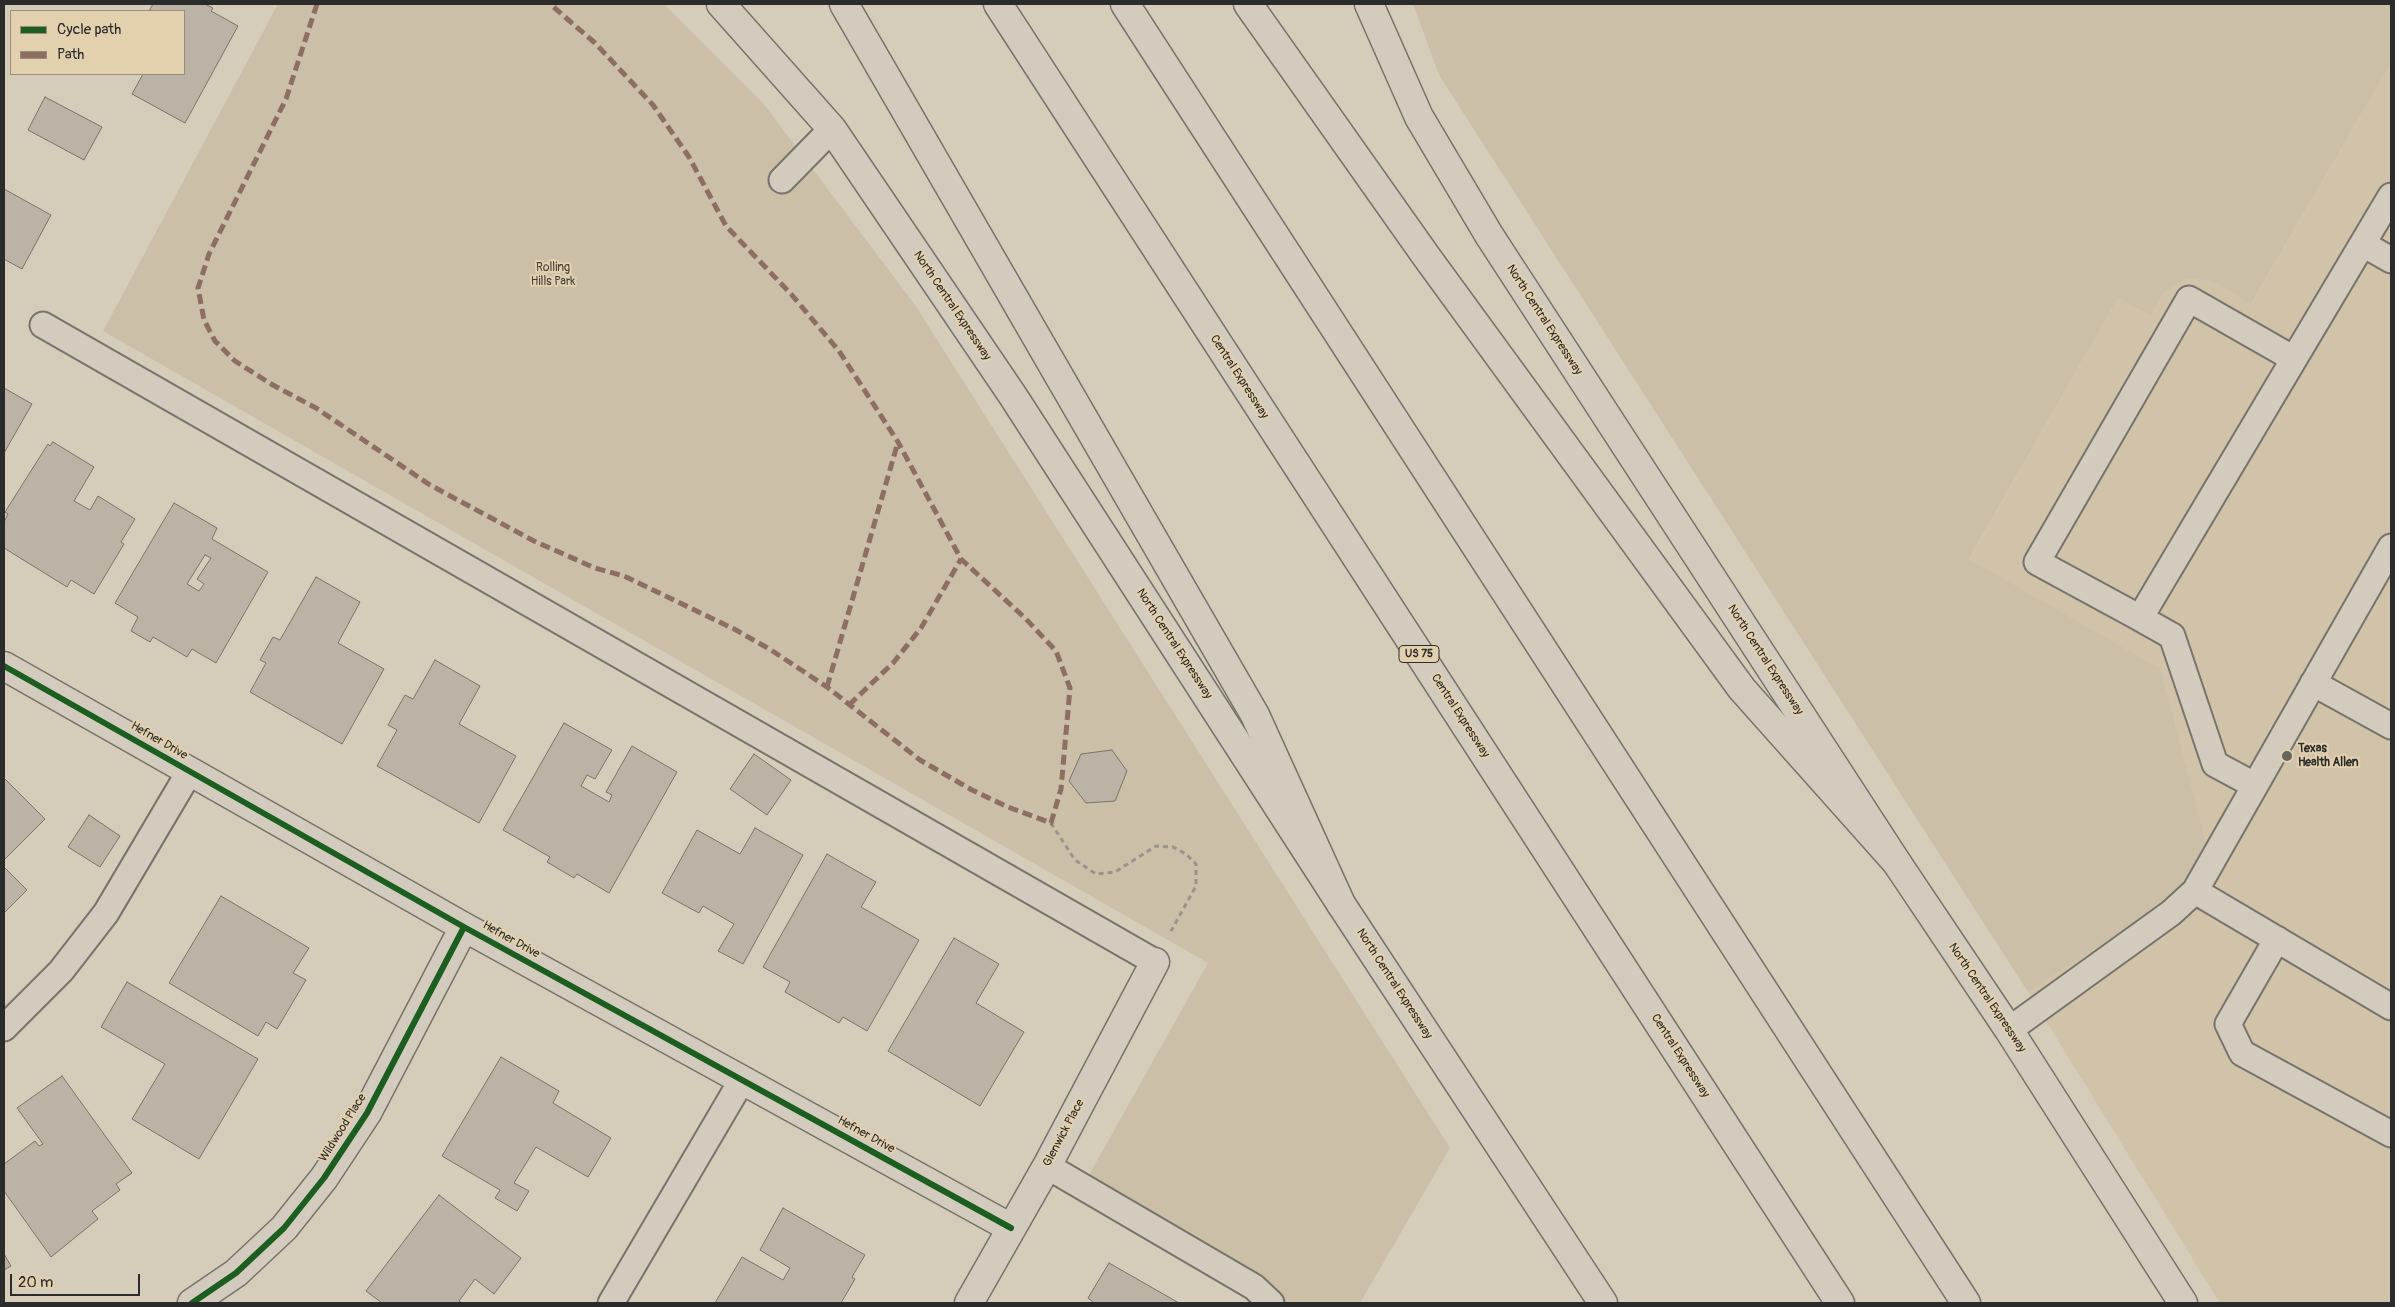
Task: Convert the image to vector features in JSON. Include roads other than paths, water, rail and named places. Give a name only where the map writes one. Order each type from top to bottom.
[{"type":"main road","name":"North Central Expressway","points":[[721,4],[832,129],[1013,396],[1341,904],[1603,1303]]},
{"type":"main road","points":[[844,4],[1255,715],[1341,904]]},
{"type":"main road","name":"Central Expressway","points":[[998,4],[1840,1303]]},
{"type":"main road","points":[[1124,4],[1966,1303]]},
{"type":"main road","points":[[1248,4],[1432,264],[1742,689],[1897,863]]},
{"type":"main road","name":"North Central Expressway","points":[[1369,4],[1419,117],[1489,235],[1897,863],[2009,1030],[2183,1303]]},
{"type":"main road","name":"Hefner Drive","points":[[4,666],[464,927],[1011,1228]]},
{"type":"main road","name":"Wildwood Place","points":[[192,1303],[236,1273],[284,1228],[324,1178],[367,1113],[464,927]]},
{"type":"main road","name":"Glenwick Place","points":[[969,1303],[1046,1166],[1155,962]]},
{"type":"lane","points":[[782,180],[832,129]]},
{"type":"lane","points":[[2140,618],[2391,196]]},
{"type":"lane","points":[[2363,244],[2391,260]]},
{"type":"lane","points":[[2254,785],[2215,764],[2172,636],[2037,562],[2189,298],[2294,359]]},
{"type":"lane","points":[[43,325],[1155,962]]},
{"type":"lane","points":[[2009,1030],[2171,913],[2195,890],[2391,547]]},
{"type":"lane","points":[[2313,683],[2391,726]]},
{"type":"lane","points":[[4,1028],[61,971],[106,913],[190,771]]},
{"type":"lane","points":[[2195,890],[2391,1007]]},
{"type":"lane","points":[[2277,939],[2228,1024],[2242,1053],[2391,1134]]},
{"type":"lane","points":[[611,1303],[742,1080]]},
{"type":"lane","points":[[1046,1166],[1254,1287],[1271,1303]]},
{"type":"place","name":"Texas Health Allen","points":[[2287,756]]},
{"type":"park label","name":"Rolling Hills Park","points":[[553,275]]}]
